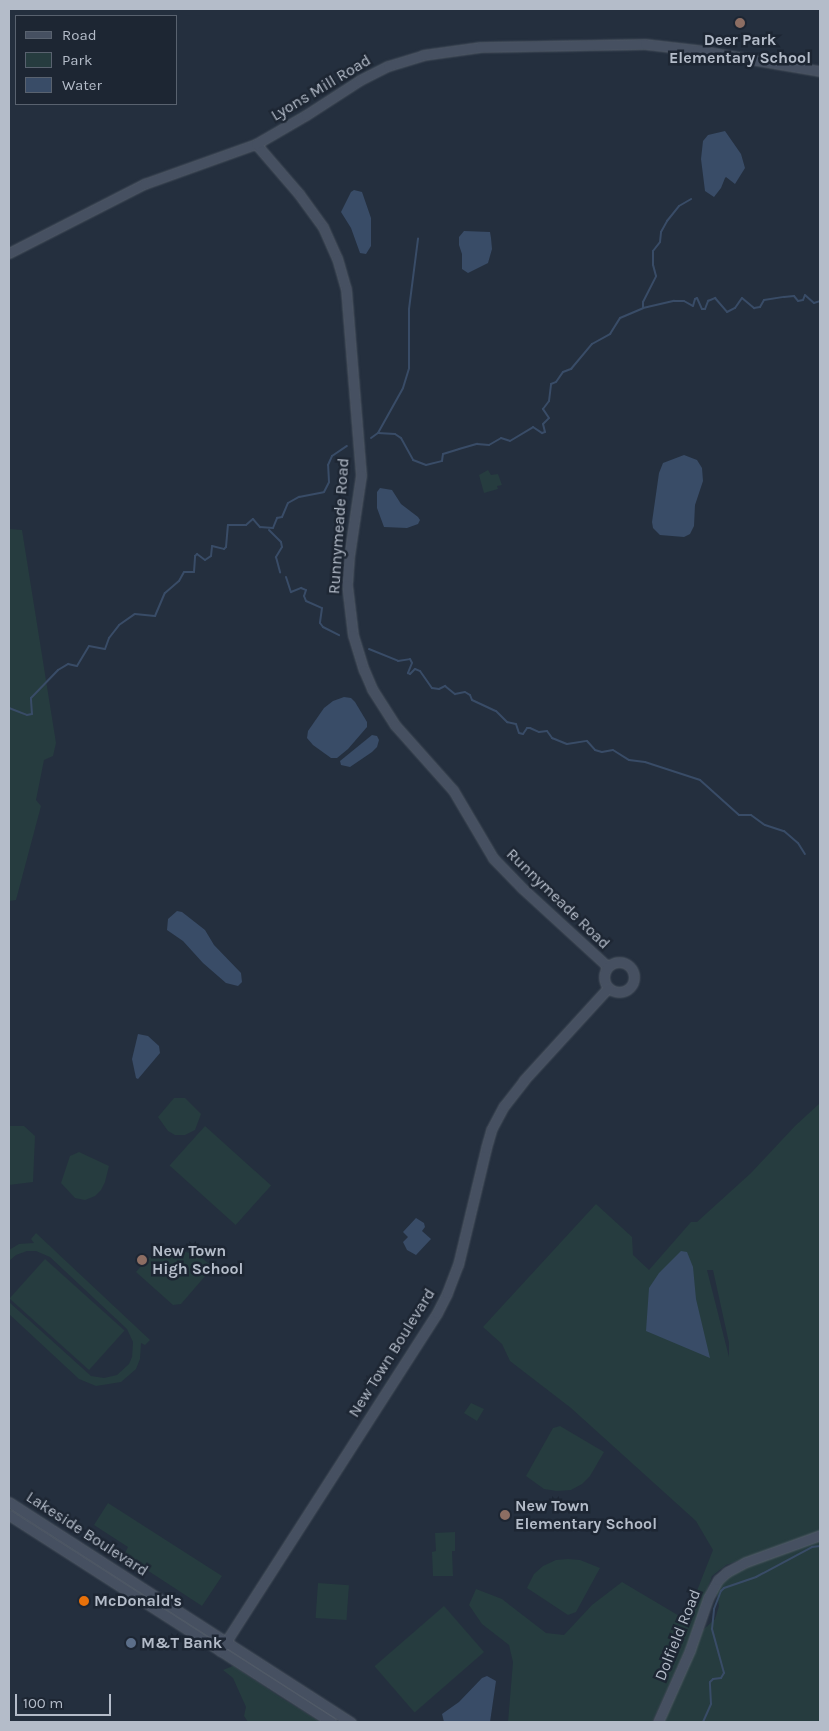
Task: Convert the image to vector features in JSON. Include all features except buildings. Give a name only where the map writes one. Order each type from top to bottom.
[{"type":"street","name":"Lyons Mill Road","points":[[9,253],[144,184],[256,144],[372,74],[423,55],[462,48],[655,44],[820,71]]},
{"type":"street","name":"Runnymeade Road","points":[[256,144],[300,194],[319,221],[337,258],[346,289],[361,475],[349,556],[348,600],[353,635],[367,676],[395,725],[453,790],[493,858],[522,888],[607,966]]},
{"type":"street","points":[[613,962],[625,963],[633,971],[634,977],[629,988],[618,992],[608,988],[603,976],[607,966],[613,962]]},
{"type":"street","name":"New Town Boulevard","points":[[220,1651],[444,1300],[458,1265],[486,1148],[501,1111],[524,1080],[608,988]]},
{"type":"street","name":"Lakeside Boulevard","points":[[9,1502],[351,1722]]},
{"type":"street","name":"Lakeside Boulevard","points":[[9,1514],[331,1722]]},
{"type":"street","name":"Dolfield Road","points":[[658,1722],[690,1650],[708,1598],[718,1580],[727,1572],[746,1562],[820,1535]]},
{"type":"green space","points":[[488,470],[491,475],[498,474],[502,485],[497,486],[498,489],[484,493],[479,475]]},
{"type":"green space","points":[[9,529],[22,530],[56,743],[53,756],[44,760],[36,800],[41,806],[16,900],[9,901]]},
{"type":"green space","points":[[174,1098],[185,1098],[201,1114],[195,1130],[185,1135],[175,1135],[168,1131],[158,1117]]},
{"type":"green space","points":[[820,1103],[820,1722],[664,1722],[703,1630],[715,1619],[719,1606],[716,1590],[732,1574],[748,1567],[740,1560],[726,1565],[712,1576],[686,1648],[652,1722],[508,1722],[513,1662],[509,1645],[482,1624],[469,1605],[476,1589],[502,1599],[546,1633],[564,1635],[592,1605],[622,1582],[681,1617],[689,1611],[713,1550],[696,1521],[571,1408],[510,1361],[502,1344],[483,1327],[596,1204],[632,1237],[633,1255],[649,1270],[691,1222],[697,1222],[751,1173],[795,1126]],"holes":[[[707,1270],[713,1270],[729,1343],[729,1357]]]},
{"type":"green space","points":[[9,1126],[24,1126],[35,1136],[33,1182],[9,1185]]},
{"type":"green space","points":[[205,1126],[271,1186],[236,1225],[170,1165]]},
{"type":"green space","points":[[79,1152],[109,1166],[101,1190],[95,1196],[85,1200],[75,1198],[61,1183],[70,1156]]},
{"type":"green space","points":[[36,1233],[150,1340],[145,1345],[141,1343],[140,1359],[136,1369],[121,1382],[96,1386],[79,1379],[9,1314],[9,1302],[91,1376],[104,1378],[117,1375],[129,1364],[132,1357],[133,1342],[127,1329],[50,1257],[36,1251],[27,1251],[16,1255],[9,1261],[9,1250],[19,1244],[34,1243],[31,1239]]},
{"type":"green space","points":[[174,1249],[198,1255],[213,1267],[181,1304],[173,1305],[136,1272],[147,1259],[162,1250]]},
{"type":"green space","points":[[45,1259],[125,1331],[89,1370],[10,1298]]},
{"type":"green space","points":[[471,1403],[484,1409],[477,1421],[464,1413]]},
{"type":"green space","points":[[560,1426],[604,1452],[590,1476],[582,1484],[571,1490],[557,1491],[544,1489],[526,1476],[553,1428]]},
{"type":"green space","points":[[108,1503],[222,1576],[202,1606],[124,1555],[128,1547],[94,1525]]},
{"type":"green space","points":[[455,1532],[455,1551],[452,1551],[453,1576],[433,1576],[432,1552],[436,1551],[435,1533]]},
{"type":"green space","points":[[556,1560],[580,1560],[600,1568],[576,1612],[568,1615],[527,1588],[534,1574],[543,1566]]},
{"type":"green space","points":[[318,1583],[349,1585],[346,1620],[316,1618]]},
{"type":"green space","points":[[444,1606],[484,1652],[415,1712],[375,1666]]},
{"type":"green space","points":[[233,1666],[320,1722],[248,1722],[244,1716],[246,1707],[233,1678],[223,1670]]},
{"type":"water","points":[[725,131],[741,154],[745,168],[735,184],[726,177],[714,197],[705,191],[701,159],[703,141],[708,135]]},
{"type":"water","points":[[354,190],[362,192],[371,218],[371,246],[366,254],[360,253],[351,228],[341,212],[351,192]]},
{"type":"water","points":[[464,231],[490,232],[491,238],[492,249],[488,263],[468,273],[462,269],[462,254],[459,245],[459,237]]},
{"type":"water","points":[[684,455],[697,460],[702,468],[703,481],[695,505],[694,526],[690,534],[684,537],[660,535],[653,528],[652,522],[659,473],[663,463]]},
{"type":"water","points":[[380,488],[392,490],[401,504],[418,517],[420,520],[418,524],[407,528],[384,527],[377,508],[377,492]]},
{"type":"water","points":[[344,697],[351,698],[355,702],[367,722],[367,727],[348,749],[337,758],[331,758],[313,745],[307,738],[308,731],[324,708],[333,701]]},
{"type":"water","points":[[372,735],[377,736],[379,740],[377,747],[372,752],[350,767],[341,765],[340,761]]},
{"type":"water","points":[[177,911],[182,912],[205,930],[214,945],[241,973],[242,982],[238,986],[226,983],[203,963],[183,941],[167,930],[168,919]]},
{"type":"water","points":[[138,1034],[148,1036],[159,1046],[160,1053],[138,1079],[136,1078],[132,1059]]},
{"type":"water","points":[[416,1218],[424,1223],[425,1227],[422,1231],[431,1239],[416,1255],[407,1250],[403,1242],[408,1237],[403,1232]]},
{"type":"water","points":[[681,1251],[687,1252],[693,1267],[696,1299],[710,1358],[646,1331],[649,1288],[659,1273]]},
{"type":"water","points":[[487,1676],[496,1681],[490,1722],[444,1722],[442,1714],[459,1702],[482,1678]]},
{"type":"waterway","points":[[643,308],[643,302],[656,276],[653,265],[653,251],[660,242],[661,232],[679,206],[691,199]]},
{"type":"waterway","points":[[378,433],[403,388],[409,368],[409,309],[418,239]]},
{"type":"waterway","points":[[371,438],[378,433],[395,434],[401,438],[413,460],[426,465],[442,461],[443,454],[459,449],[477,444],[489,445],[501,438],[510,441],[533,427],[542,433],[545,432],[543,424],[549,418],[543,409],[549,401],[551,384],[556,382],[563,372],[571,369],[592,344],[610,334],[620,318],[643,308],[674,301],[684,301],[693,306],[697,298],[702,309],[705,309],[708,301],[715,298],[727,312],[735,308],[742,298],[754,308],[760,307],[764,300],[784,297],[794,296],[798,301],[803,300],[805,295],[814,303],[820,301]]},
{"type":"waterway","points":[[9,708],[27,715],[32,714],[31,698],[58,670],[68,664],[77,666],[89,646],[105,649],[109,638],[119,625],[135,614],[155,616],[165,593],[179,581],[184,572],[194,572],[195,556],[197,554],[205,560],[211,556],[212,546],[224,549],[226,547],[228,525],[246,525],[253,519],[260,527],[273,528],[277,518],[282,517],[288,503],[299,497],[324,492],[329,482],[328,465],[332,456],[347,446]]},
{"type":"waterway","points":[[269,530],[281,542],[282,547],[276,557],[280,572]]},
{"type":"waterway","points":[[286,577],[291,592],[301,588],[306,590],[304,596],[306,601],[322,608],[320,623],[323,627],[339,635]]},
{"type":"waterway","points":[[369,649],[398,661],[410,659],[412,663],[408,673],[410,674],[415,669],[420,671],[432,688],[439,689],[445,686],[455,694],[465,692],[470,695],[472,700],[496,711],[507,722],[516,724],[519,733],[523,734],[527,728],[530,728],[539,732],[547,731],[552,738],[567,744],[587,741],[595,750],[602,752],[613,750],[629,760],[645,762],[700,780],[739,815],[751,815],[765,825],[784,831],[798,843],[805,854]]},
{"type":"waterway","points":[[703,1722],[711,1704],[710,1682],[713,1679],[721,1678],[724,1673],[712,1629],[714,1609],[721,1591],[724,1588],[756,1577],[812,1547],[820,1546]]},
{"type":"place","name":"Deer Park Elementary School","points":[[740,23]]},
{"type":"place","name":"New Town High School","points":[[142,1260]]},
{"type":"place","name":"New Town Elementary School","points":[[505,1515]]},
{"type":"place","name":"McDonald's","points":[[84,1601]]},
{"type":"place","name":"M&T Bank","points":[[131,1643]]}]
